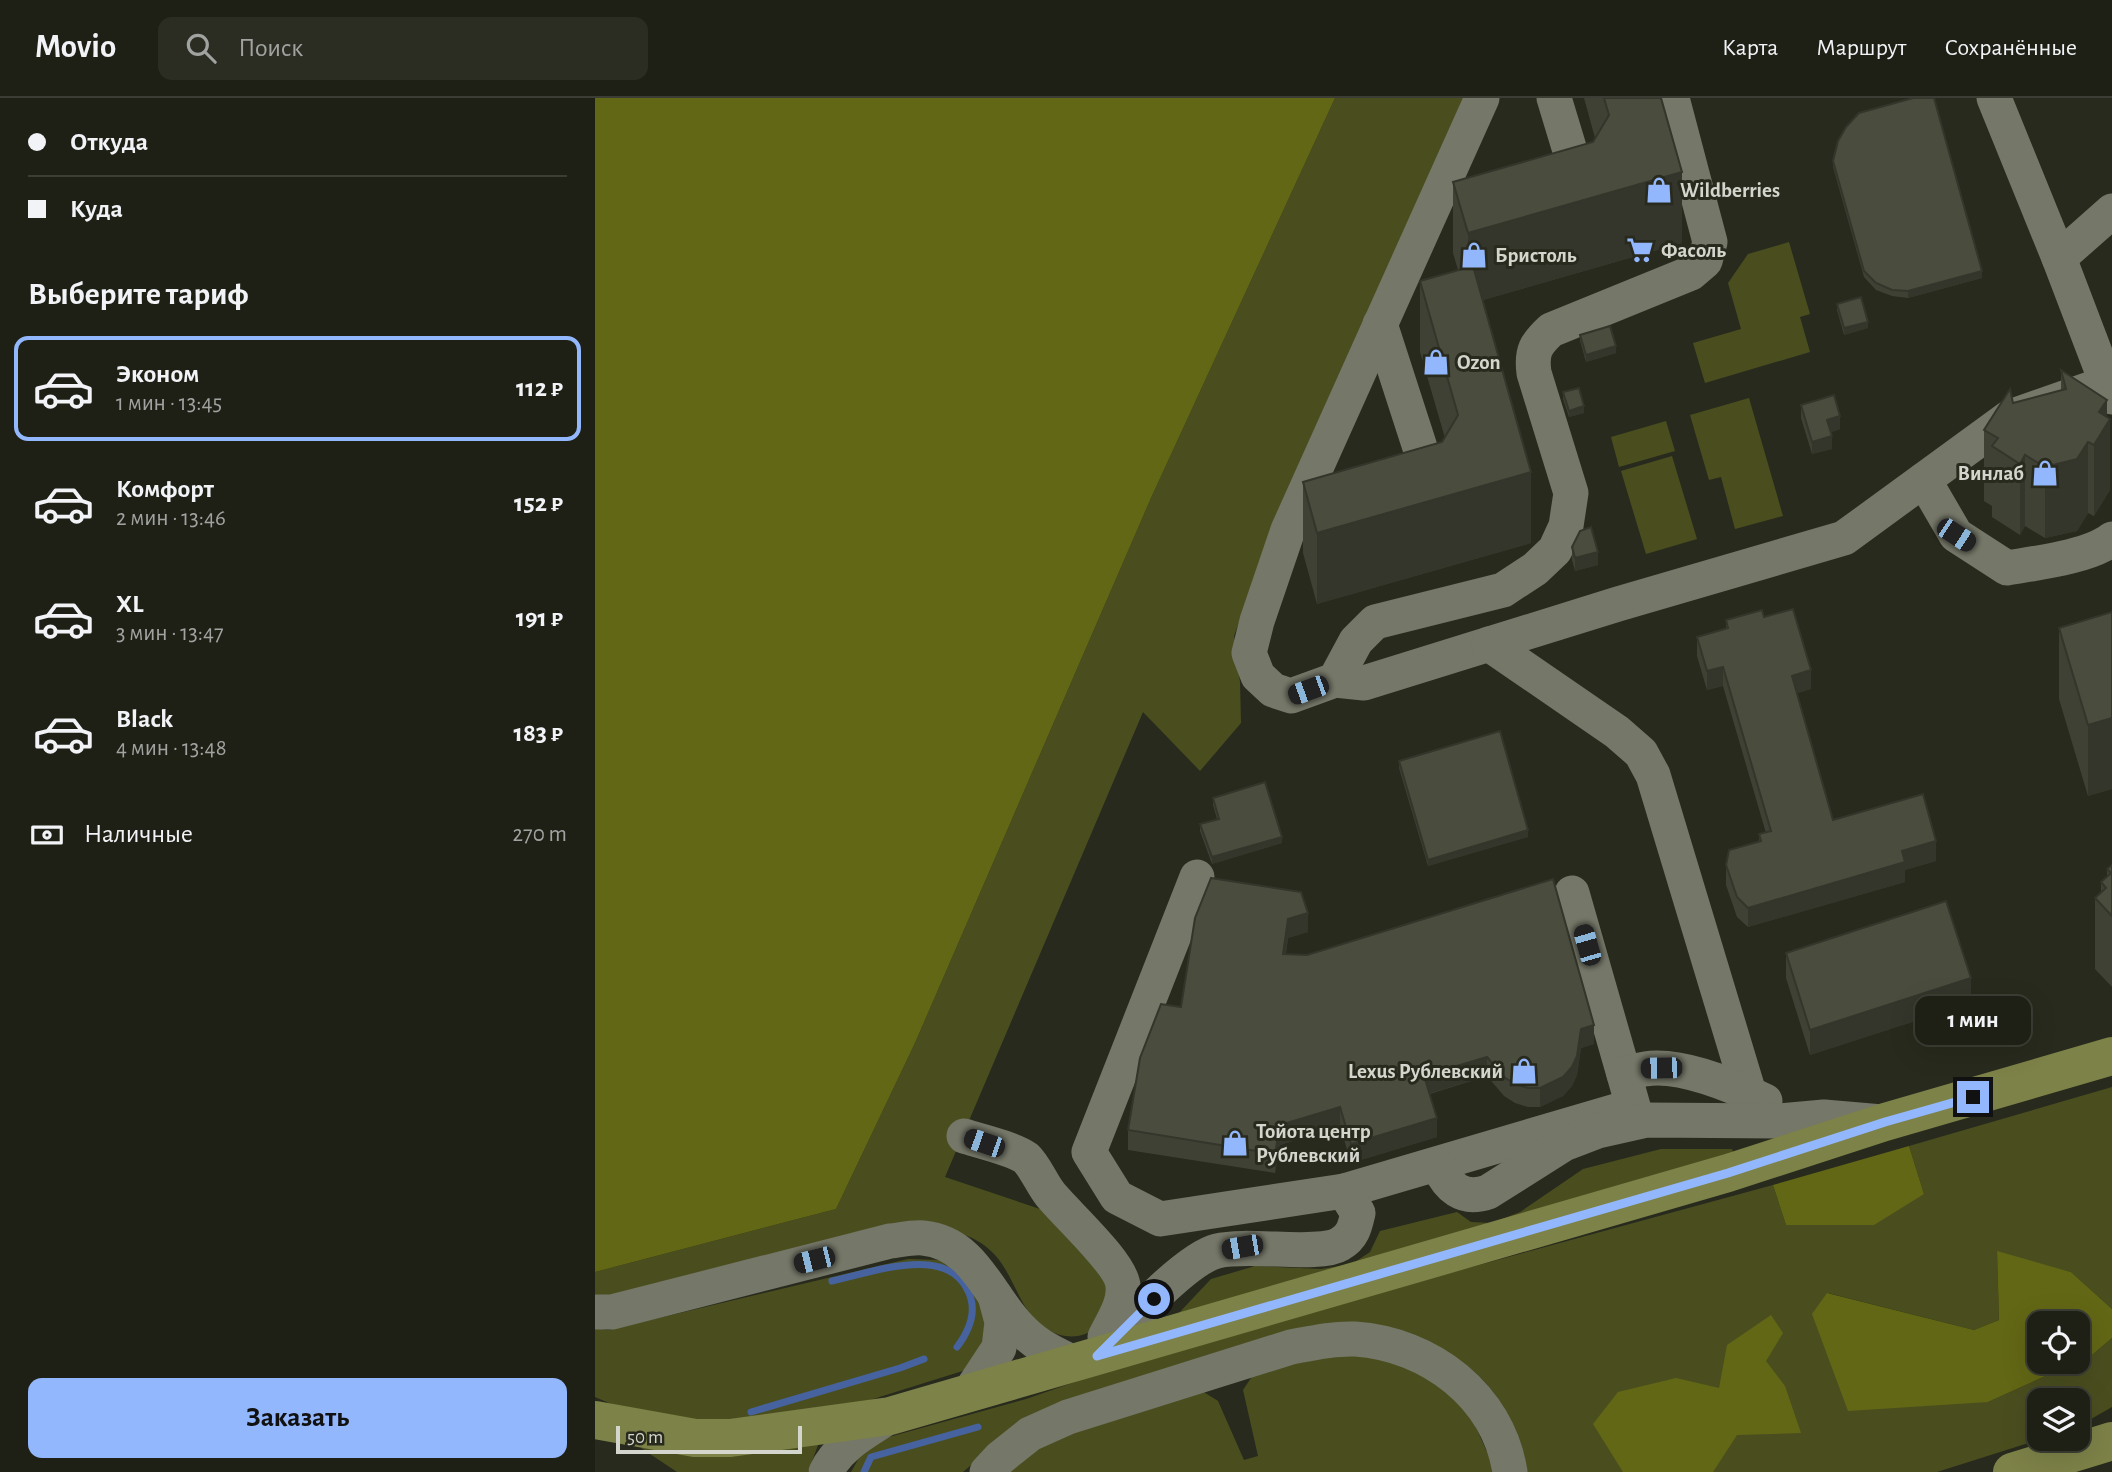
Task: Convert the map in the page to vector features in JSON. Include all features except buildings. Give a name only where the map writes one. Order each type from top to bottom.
[{"type":"main road","points":[[595,1420],[695,1437],[730,1438],[890,1416],[1728,1173],[1885,1122],[2112,1056]]},
{"type":"main road","points":[[2012,1472],[2112,1441]]},
{"type":"street","points":[[1482,98],[1288,530],[1249,653],[1258,676],[1273,690],[1291,696],[1335,680],[1364,683],[1844,538],[2010,417],[2109,390],[1994,98]]},
{"type":"street","points":[[1522,198],[1549,192],[1561,185],[1574,164],[1554,98]]},
{"type":"street","points":[[1335,680],[1356,641],[1375,622],[1503,590],[1535,569],[1555,550],[1566,526],[1571,493],[1534,373],[1532,360],[1537,343],[1551,330],[1691,273],[1705,261],[1710,242],[1672,98]]},
{"type":"street","points":[[1428,220],[1468,211]]},
{"type":"street","points":[[2059,258],[2112,211]]},
{"type":"street","points":[[1377,504],[1404,493],[1412,486],[1422,475],[1424,460],[1380,324]]},
{"type":"street","points":[[1924,480],[1956,535],[2007,568],[2063,558],[2106,544],[2112,539]]},
{"type":"street","points":[[1288,530],[1328,520]]},
{"type":"street","points":[[1489,644],[1617,732],[1641,753],[1653,775],[1749,1093]]},
{"type":"street","points":[[1197,877],[1089,1152],[1117,1197],[1160,1219],[1344,1191],[1633,1106],[1572,893]]},
{"type":"street","points":[[1624,1074],[1661,1068],[1696,1074],[1807,1118]]},
{"type":"street","points":[[1438,1165],[1445,1180],[1453,1187],[1465,1194],[1477,1196],[1488,1192],[1564,1144],[1598,1131],[1647,1120],[1778,1121],[1807,1118],[1885,1122]]},
{"type":"street","points":[[964,1136],[1024,1157],[1033,1165],[1040,1181],[1067,1216],[1113,1264],[1123,1283],[1123,1297],[1085,1360]]},
{"type":"street","points":[[1085,1360],[1192,1265],[1214,1251],[1242,1247],[1322,1249],[1339,1245],[1354,1232],[1358,1213],[1344,1191]]},
{"type":"street","points":[[595,1312],[612,1312],[890,1241],[921,1237],[945,1242],[961,1252],[976,1267],[1023,1331],[1039,1346],[1085,1360]]},
{"type":"street","points":[[970,1392],[999,1348],[1002,1322],[993,1292]]},
{"type":"street","points":[[987,1472],[1030,1434],[1068,1417],[1291,1348],[1323,1341],[1354,1339],[1389,1345],[1424,1357],[1452,1375],[1475,1395],[1494,1423],[1510,1472]]},
{"type":"street","points":[[826,1472],[832,1461],[853,1440],[890,1416]]},
{"type":"green space","points":[[1335,98],[1465,98],[1270,535],[1234,636],[1240,682],[1241,723],[1200,771],[1143,712],[945,1177],[1043,1210],[1116,1283],[1103,1319],[1083,1335],[1064,1336],[1046,1329],[1031,1315],[1005,1269],[988,1248],[965,1235],[928,1226],[633,1298],[595,1296],[595,1272],[836,1209],[915,1043],[1151,498]]},
{"type":"green space","points":[[1789,242],[1810,314],[1800,317],[1810,352],[1705,383],[1693,343],[1741,329],[1728,283],[1748,254]]},
{"type":"green space","points":[[1749,398],[1783,516],[1735,529],[1721,477],[1709,480],[1690,415]]},
{"type":"green space","points":[[1666,421],[1675,451],[1619,467],[1611,437]]},
{"type":"green space","points":[[1672,456],[1697,539],[1646,554],[1621,471]]},
{"type":"green space","points":[[2112,1087],[2112,1309],[2071,1272],[1997,1252],[1999,1320],[1974,1330],[1828,1293],[1988,1402],[2050,1374],[2090,1374],[2090,1356],[2112,1338],[2112,1407],[2090,1420],[2090,1388],[2027,1388],[2027,1443],[1937,1472],[1526,1472],[1519,1441],[1506,1411],[1476,1373],[1438,1349],[1395,1331],[1006,1435],[963,1472],[851,1472],[864,1449],[889,1437],[1026,1399],[1170,1349],[1773,1185],[1786,1225],[1924,1194],[1909,1146]]},
{"type":"green space","points":[[1661,1149],[1732,1149],[1734,1155],[1177,1315],[1211,1279],[1255,1266],[1321,1269],[1352,1264],[1370,1252],[1380,1231],[1457,1212],[1471,1222],[1492,1223],[1520,1212],[1583,1169]]},
{"type":"green space","points":[[908,1259],[941,1260],[963,1269],[992,1319],[988,1351],[969,1369],[822,1415],[757,1426],[632,1413],[595,1397],[595,1328],[608,1330]]},
{"type":"green space","points":[[1358,1354],[1417,1369],[1465,1403],[1496,1472],[1006,1472],[1036,1448],[1072,1430],[1199,1389],[1218,1401],[1244,1460],[1258,1456],[1243,1390],[1253,1375],[1297,1360]]},
{"type":"green space","points":[[821,1437],[808,1472],[677,1472],[641,1448]]},
{"type":"shaded area","points":[[595,98],[1335,98],[1151,498],[915,1043],[836,1209],[595,1272]]},
{"type":"shaded area","points":[[1909,1146],[1924,1194],[1874,1225],[1786,1225],[1773,1185]]},
{"type":"shaded area","points":[[1997,1251],[2071,1272],[2112,1309],[2112,1338],[2090,1356],[2090,1311],[2027,1311],[2027,1374],[2050,1374],[1988,1402],[1848,1411],[1812,1314],[1827,1293],[1974,1330],[1999,1320]]},
{"type":"shaded area","points":[[1771,1315],[1783,1333],[1766,1361],[1785,1386],[1801,1433],[1737,1435],[1713,1472],[1623,1472],[1593,1424],[1618,1392],[1676,1378],[1719,1388],[1727,1345]]},
{"type":"waterway","points":[[832,1281],[906,1265],[943,1268],[957,1276],[971,1298],[971,1320],[957,1347]]},
{"type":"waterway","points":[[751,1412],[924,1359]]},
{"type":"waterway","points":[[864,1472],[871,1457],[978,1427]]},
{"type":"place","name":"Wildberries","points":[[1659,190]]},
{"type":"place","name":"Фасоль","points":[[1640,250]]},
{"type":"place","name":"Бристоль","points":[[1474,255]]},
{"type":"place","name":"Ozon","points":[[1436,362]]},
{"type":"place","name":"Винлаб","points":[[2045,473]]},
{"type":"place","name":"Lexus Рублевский","points":[[1524,1071]]},
{"type":"place","name":"Тойота центр Рублевский","points":[[1235,1143]]},
{"type":"route","points":[[1154,1299],[1134,1316],[1097,1356],[1728,1173],[1885,1122],[1973,1097]]}]
